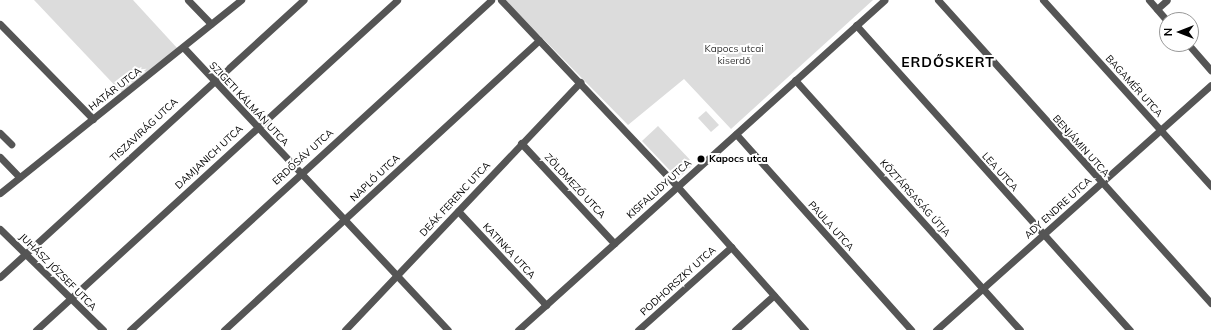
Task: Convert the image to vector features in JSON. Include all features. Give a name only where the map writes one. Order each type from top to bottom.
[{"type":"street","points":[[188,0],[211,24]]},
{"type":"street","name":"HATÁR UTCA","points":[[0,193],[184,48],[241,0]]},
{"type":"street","name":"TISZAVIRÁG UTCA","points":[[0,276],[213,80],[303,0]]},
{"type":"street","name":"DAMJANICH UTCA","points":[[36,330],[397,0]]},
{"type":"street","name":"ERDŐSÁV UTCA","points":[[130,330],[491,0]]},
{"type":"street","points":[[501,0],[677,186],[805,330]]},
{"type":"street","name":"KISFALUDY UTCA","points":[[518,330],[884,0]]},
{"type":"street","name":"BENJÁMIN UTCA","points":[[938,0],[1101,183],[1211,303]]},
{"type":"street","name":"BAGAMÉR UTCA","points":[[1044,0],[1211,186]]},
{"type":"street","points":[[1149,0],[1160,12]]},
{"type":"street","points":[[1157,9],[1167,0]]},
{"type":"street","points":[[0,24],[93,119]]},
{"type":"street","name":"LEA UTCA","points":[[856,26],[1130,330]]},
{"type":"street","name":"NAPLÓ UTCA","points":[[224,330],[539,40]]},
{"type":"street","name":"SZIGETI KÁLMÁN UTCA","points":[[184,48],[448,330]]},
{"type":"street","points":[[1195,52],[1211,70]]},
{"type":"street","name":"KÖZTÁRSASÁG ÚTJA","points":[[795,80],[1020,330]]},
{"type":"street","name":"DEÁK FERENC UTCA","points":[[345,330],[580,82]]},
{"type":"street","name":"ADY ENDRE UTCA","points":[[936,330],[1211,85]]},
{"type":"street","points":[[0,133],[11,144]]},
{"type":"street","name":"PAULA UTCA","points":[[736,134],[911,330]]},
{"type":"street","name":"ZÖLDMEZŐ UTCA","points":[[522,143],[614,243]]},
{"type":"street","points":[[0,157],[19,177]]},
{"type":"street","name":"KATINKA UTCA","points":[[458,212],[546,305]]},
{"type":"street","name":"JUHÁSZ JÓZSEF UTCA","points":[[0,229],[103,330]]},
{"type":"street","name":"PODHORSZKY UTCA","points":[[638,330],[731,247]]},
{"type":"street","points":[[735,330],[774,295]]},
{"type":"green space","points":[[34,0],[133,0],[178,49],[122,93]]},
{"type":"green space","name":"Kapocs utcai kiserdő","points":[[505,0],[873,0],[731,129],[684,79],[628,125]]},
{"type":"green space","points":[[706,111],[719,125],[711,132],[698,118]]},
{"type":"green space","points":[[658,126],[694,164],[678,179],[642,141]]},
{"type":"place","name":"Kapocs utca","points":[[701,159]]},
{"type":"district","name":"ERDŐSKERT","points":[[948,62]]}]
